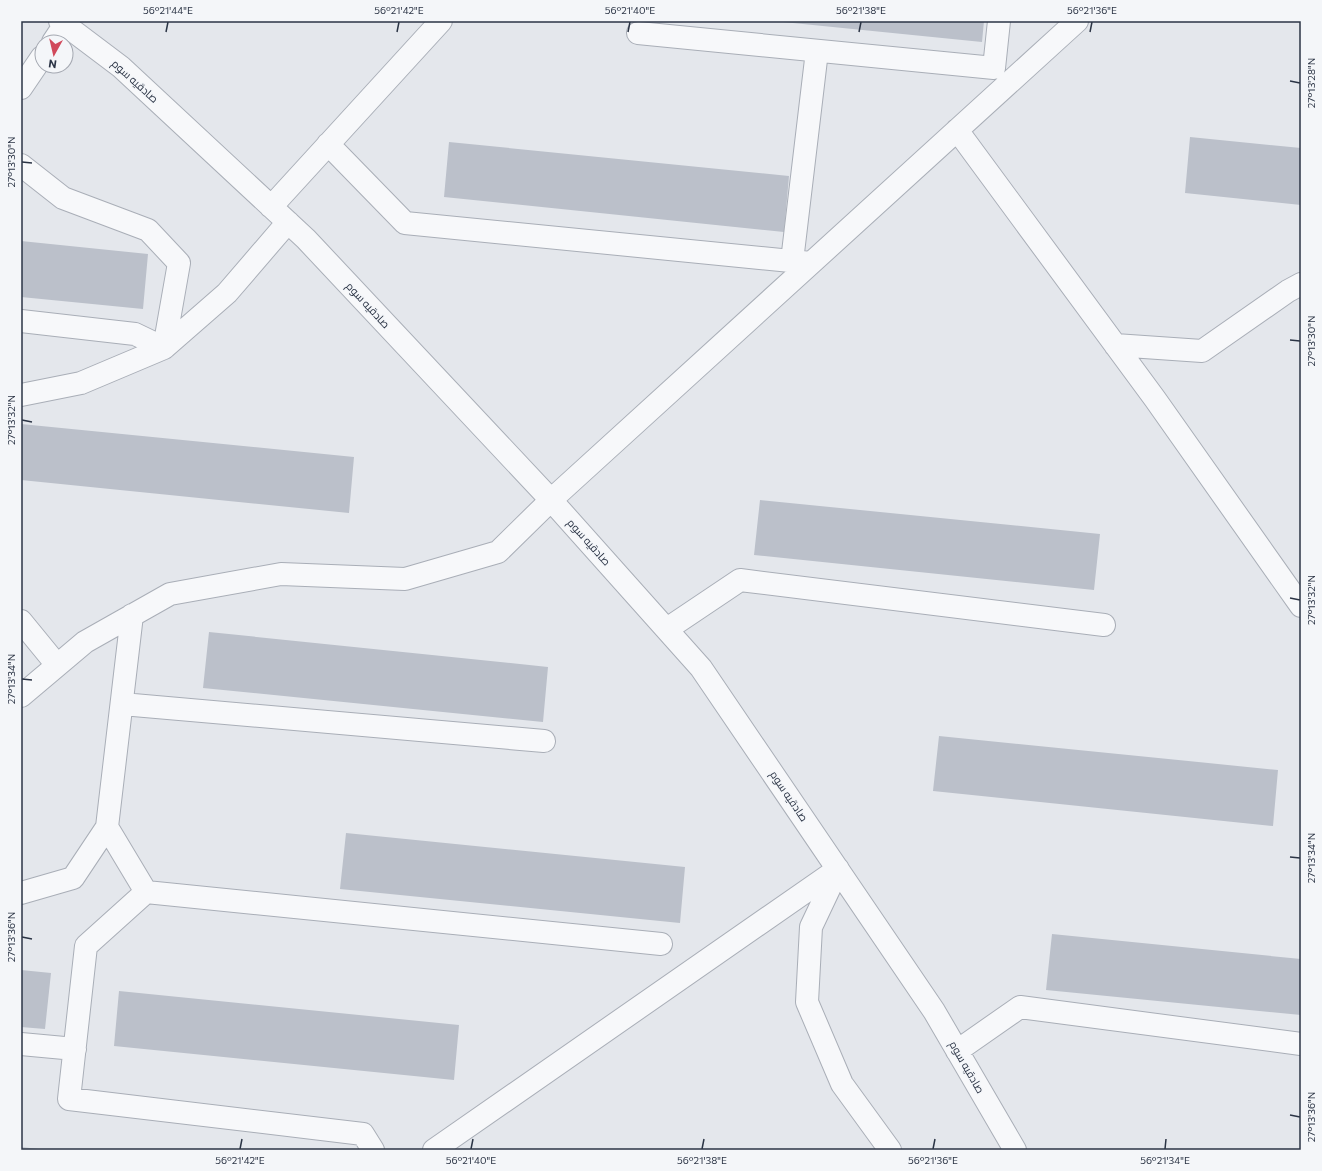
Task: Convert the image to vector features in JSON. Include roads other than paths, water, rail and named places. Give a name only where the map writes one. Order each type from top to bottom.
[{"type":"street","points":[[272,207],[441,21]]},
{"type":"street","points":[[638,33],[994,68],[999,21]]},
{"type":"street","points":[[21,696],[85,642],[170,594],[281,574],[405,579],[498,552],[802,262],[957,130],[1077,21]]},
{"type":"street","points":[[56,34],[62,23]]},
{"type":"street","name":"صادقیه سوم","points":[[62,23],[121,67],[306,239],[551,500],[701,668],[934,1011],[1015,1150]]},
{"type":"street","points":[[802,262],[817,51]]},
{"type":"street","points":[[21,88],[34,69]]},
{"type":"street","points":[[957,130],[1115,345],[1301,606]]},
{"type":"street","points":[[328,144],[405,222],[802,262]]},
{"type":"street","points":[[21,165],[63,198],[148,230],[179,263],[164,348]]},
{"type":"street","points":[[21,395],[81,383],[164,348],[227,293],[288,222]]},
{"type":"street","points":[[1115,345],[1202,351],[1288,291],[1301,284]]},
{"type":"street","points":[[21,320],[134,334],[164,348]]},
{"type":"street","points":[[667,629],[740,580],[1104,625]]},
{"type":"street","points":[[21,893],[73,878],[107,827],[132,615]]},
{"type":"street","points":[[21,621],[57,665]]},
{"type":"street","points":[[122,704],[544,741]]},
{"type":"street","points":[[107,827],[146,892]]},
{"type":"street","points":[[434,1150],[838,869]]},
{"type":"street","points":[[838,869],[811,927],[807,1002],[842,1084],[890,1150]]},
{"type":"street","points":[[373,1150],[363,1134],[69,1099],[86,946],[146,892],[661,944]]},
{"type":"street","points":[[957,1051],[1020,1006],[1301,1044]]},
{"type":"street","points":[[21,1044],[75,1049]]}]
